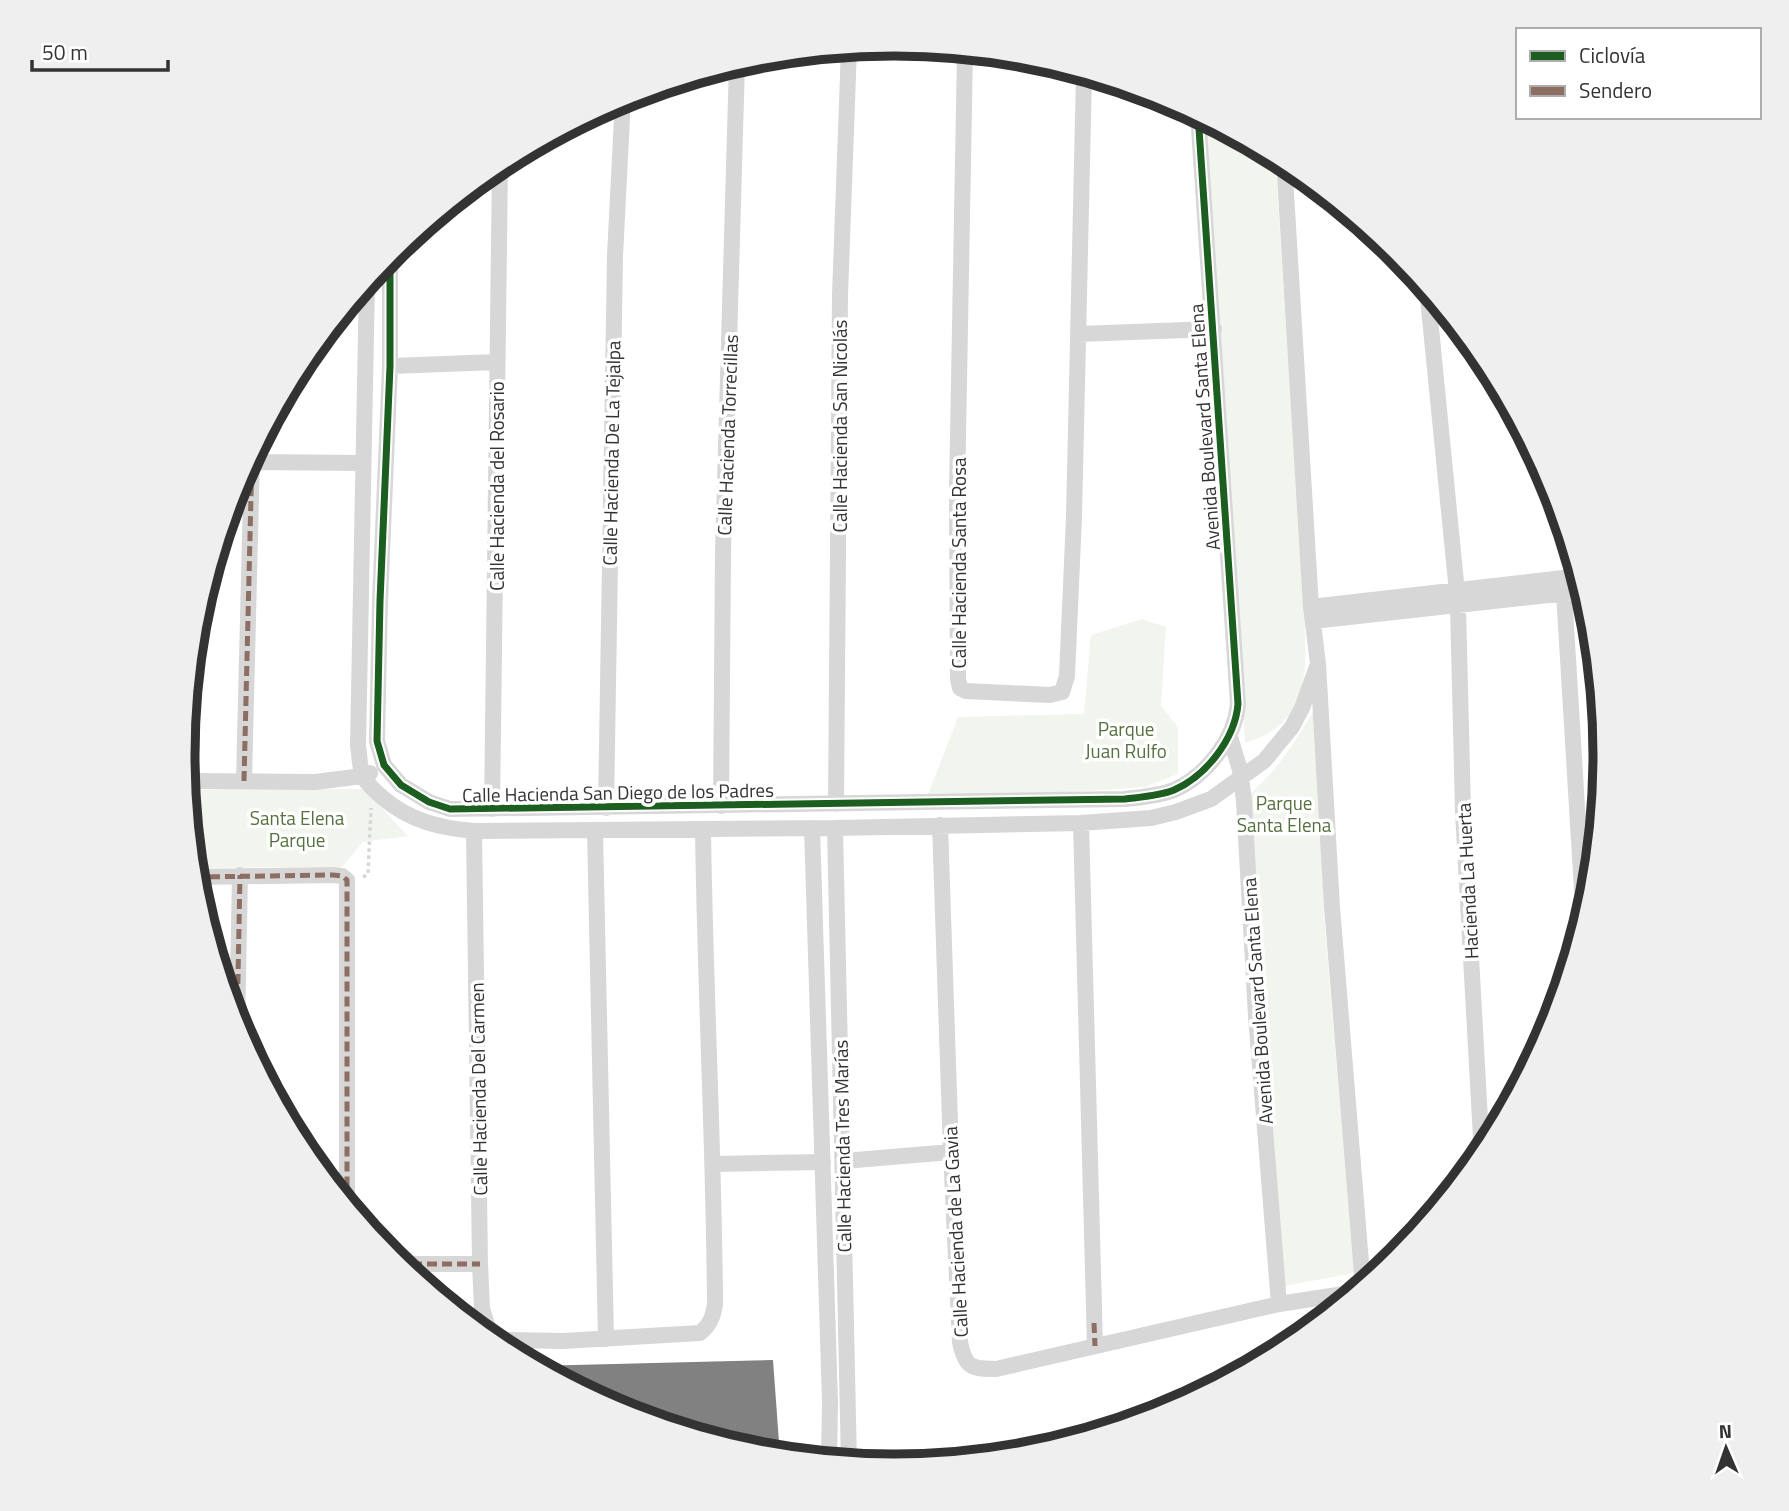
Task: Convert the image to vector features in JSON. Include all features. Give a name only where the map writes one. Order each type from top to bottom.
[{"type":"street","name":"Calle Hacienda San Nicolás","points":[[836,804],[840,295],[849,57]]},
{"type":"street","name":"Calle Hacienda Santa Rosa","points":[[965,60],[957,532],[958,679],[960,688],[966,691],[1050,695],[1062,692],[1067,676],[1074,517],[1084,82]]},
{"type":"street","name":"Calle Hacienda Torrecillas","points":[[721,806],[723,552],[737,74]]},
{"type":"street","name":"Calle Hacienda De La Tejalpa","points":[[606,808],[615,256],[622,111]]},
{"type":"street","name":"Avenida Boulevard Santa Elena","points":[[1199,126],[1238,704],[1230,737],[1244,801],[1256,1016],[1279,1304]]},
{"type":"street","points":[[1285,175],[1332,907],[1362,1275]]},
{"type":"street","name":"Calle Hacienda del Rosario","points":[[492,809],[500,179]]},
{"type":"street","points":[[196,781],[367,782],[384,765],[377,741],[390,366],[390,272]]},
{"type":"street","points":[[367,297],[358,746],[367,782]]},
{"type":"street","name":"Hacienda La Huerta","points":[[1429,305],[1458,598],[1463,811],[1481,1136]]},
{"type":"street","points":[[1078,334],[1214,329]]},
{"type":"street","points":[[390,366],[497,362]]},
{"type":"street","points":[[261,459],[363,463]]},
{"type":"street","points":[[244,781],[251,480]]},
{"type":"street","points":[[360,556],[383,554]]},
{"type":"street","points":[[1312,614],[1511,592],[1571,578]]},
{"type":"street","points":[[1511,592],[1574,592]]},
{"type":"street","points":[[1564,593],[1582,887]]},
{"type":"street","name":"Calle Hacienda San Diego de los Padres","points":[[367,782],[388,802],[417,820],[435,826],[474,831],[835,828],[1082,823],[1151,818],[1177,812],[1211,799],[1264,761],[1292,727],[1318,664]]},
{"type":"street","name":"Calle Hacienda San Diego de los Padres","points":[[384,765],[401,785],[429,802],[450,809],[1125,799],[1171,791],[1193,779],[1230,737]]},
{"type":"street","points":[[996,801],[998,824]]},
{"type":"street","points":[[645,808],[646,829]]},
{"type":"street","points":[[1082,823],[1095,1346]]},
{"type":"street","name":"Calle Hacienda de La Gavia","points":[[940,825],[951,1152],[959,1329],[964,1359],[976,1368],[996,1369],[1279,1304],[1339,1295]]},
{"type":"street","name":"Calle Hacienda Tres Marías","points":[[812,828],[830,1402],[829,1452]]},
{"type":"street","name":"Calle Hacienda Tres Marías","points":[[835,828],[849,1454]]},
{"type":"street","points":[[595,831],[606,1339],[700,1333],[713,1318],[714,1164],[706,993],[703,829]]},
{"type":"street","name":"Calle Hacienda Del Carmen","points":[[474,831],[480,1264],[482,1308],[486,1323]]},
{"type":"street","points":[[238,995],[240,875]]},
{"type":"street","points":[[206,877],[332,875],[342,876],[349,884],[347,1190]]},
{"type":"street","points":[[819,1054],[841,1052]]},
{"type":"street","points":[[844,1161],[951,1152]]},
{"type":"street","points":[[714,1164],[823,1162]]},
{"type":"street","points":[[825,1242],[844,1242]]},
{"type":"street","points":[[415,1264],[480,1264]]},
{"type":"street","name":"Calle Hacienda Del Carmen","points":[[511,1340],[606,1339]]},
{"type":"path","points":[[349,884],[368,874],[367,782]]},
{"type":"green space","points":[[1207,129],[1276,170],[1304,601],[1305,667],[1296,705],[1285,720],[1268,733],[1245,743]]},
{"type":"green space","name":"Parque Juan Rulfo","points":[[1142,619],[1166,627],[1161,706],[1178,727],[1178,774],[1145,787],[927,797],[958,717],[1084,714],[1091,635]]},
{"type":"green space","name":"Parque Santa Elena","points":[[1316,707],[1324,916],[1354,1273],[1284,1286],[1246,797],[1276,767]]},
{"type":"green space","name":"Santa Elena Parque","points":[[364,789],[408,836],[363,842],[342,867],[204,868],[196,790]]},
{"type":"building","points":[[773,1360],[779,1445],[713,1431],[670,1418],[627,1402],[553,1366]]},
{"type":"marked path","points":[[244,781],[251,481]]},
{"type":"marked path","points":[[238,995],[240,875]]},
{"type":"marked path","points":[[206,877],[333,875],[347,880],[347,1190]]},
{"type":"marked path","points":[[415,1264],[480,1264]]},
{"type":"marked path","points":[[1094,1323],[1095,1346]]},
{"type":"cycle path","points":[[390,272],[390,366],[377,741],[384,765],[401,785],[429,802],[450,809],[1125,799],[1156,795],[1186,784],[1208,766],[1225,743],[1236,717],[1238,704],[1199,126]]}]
